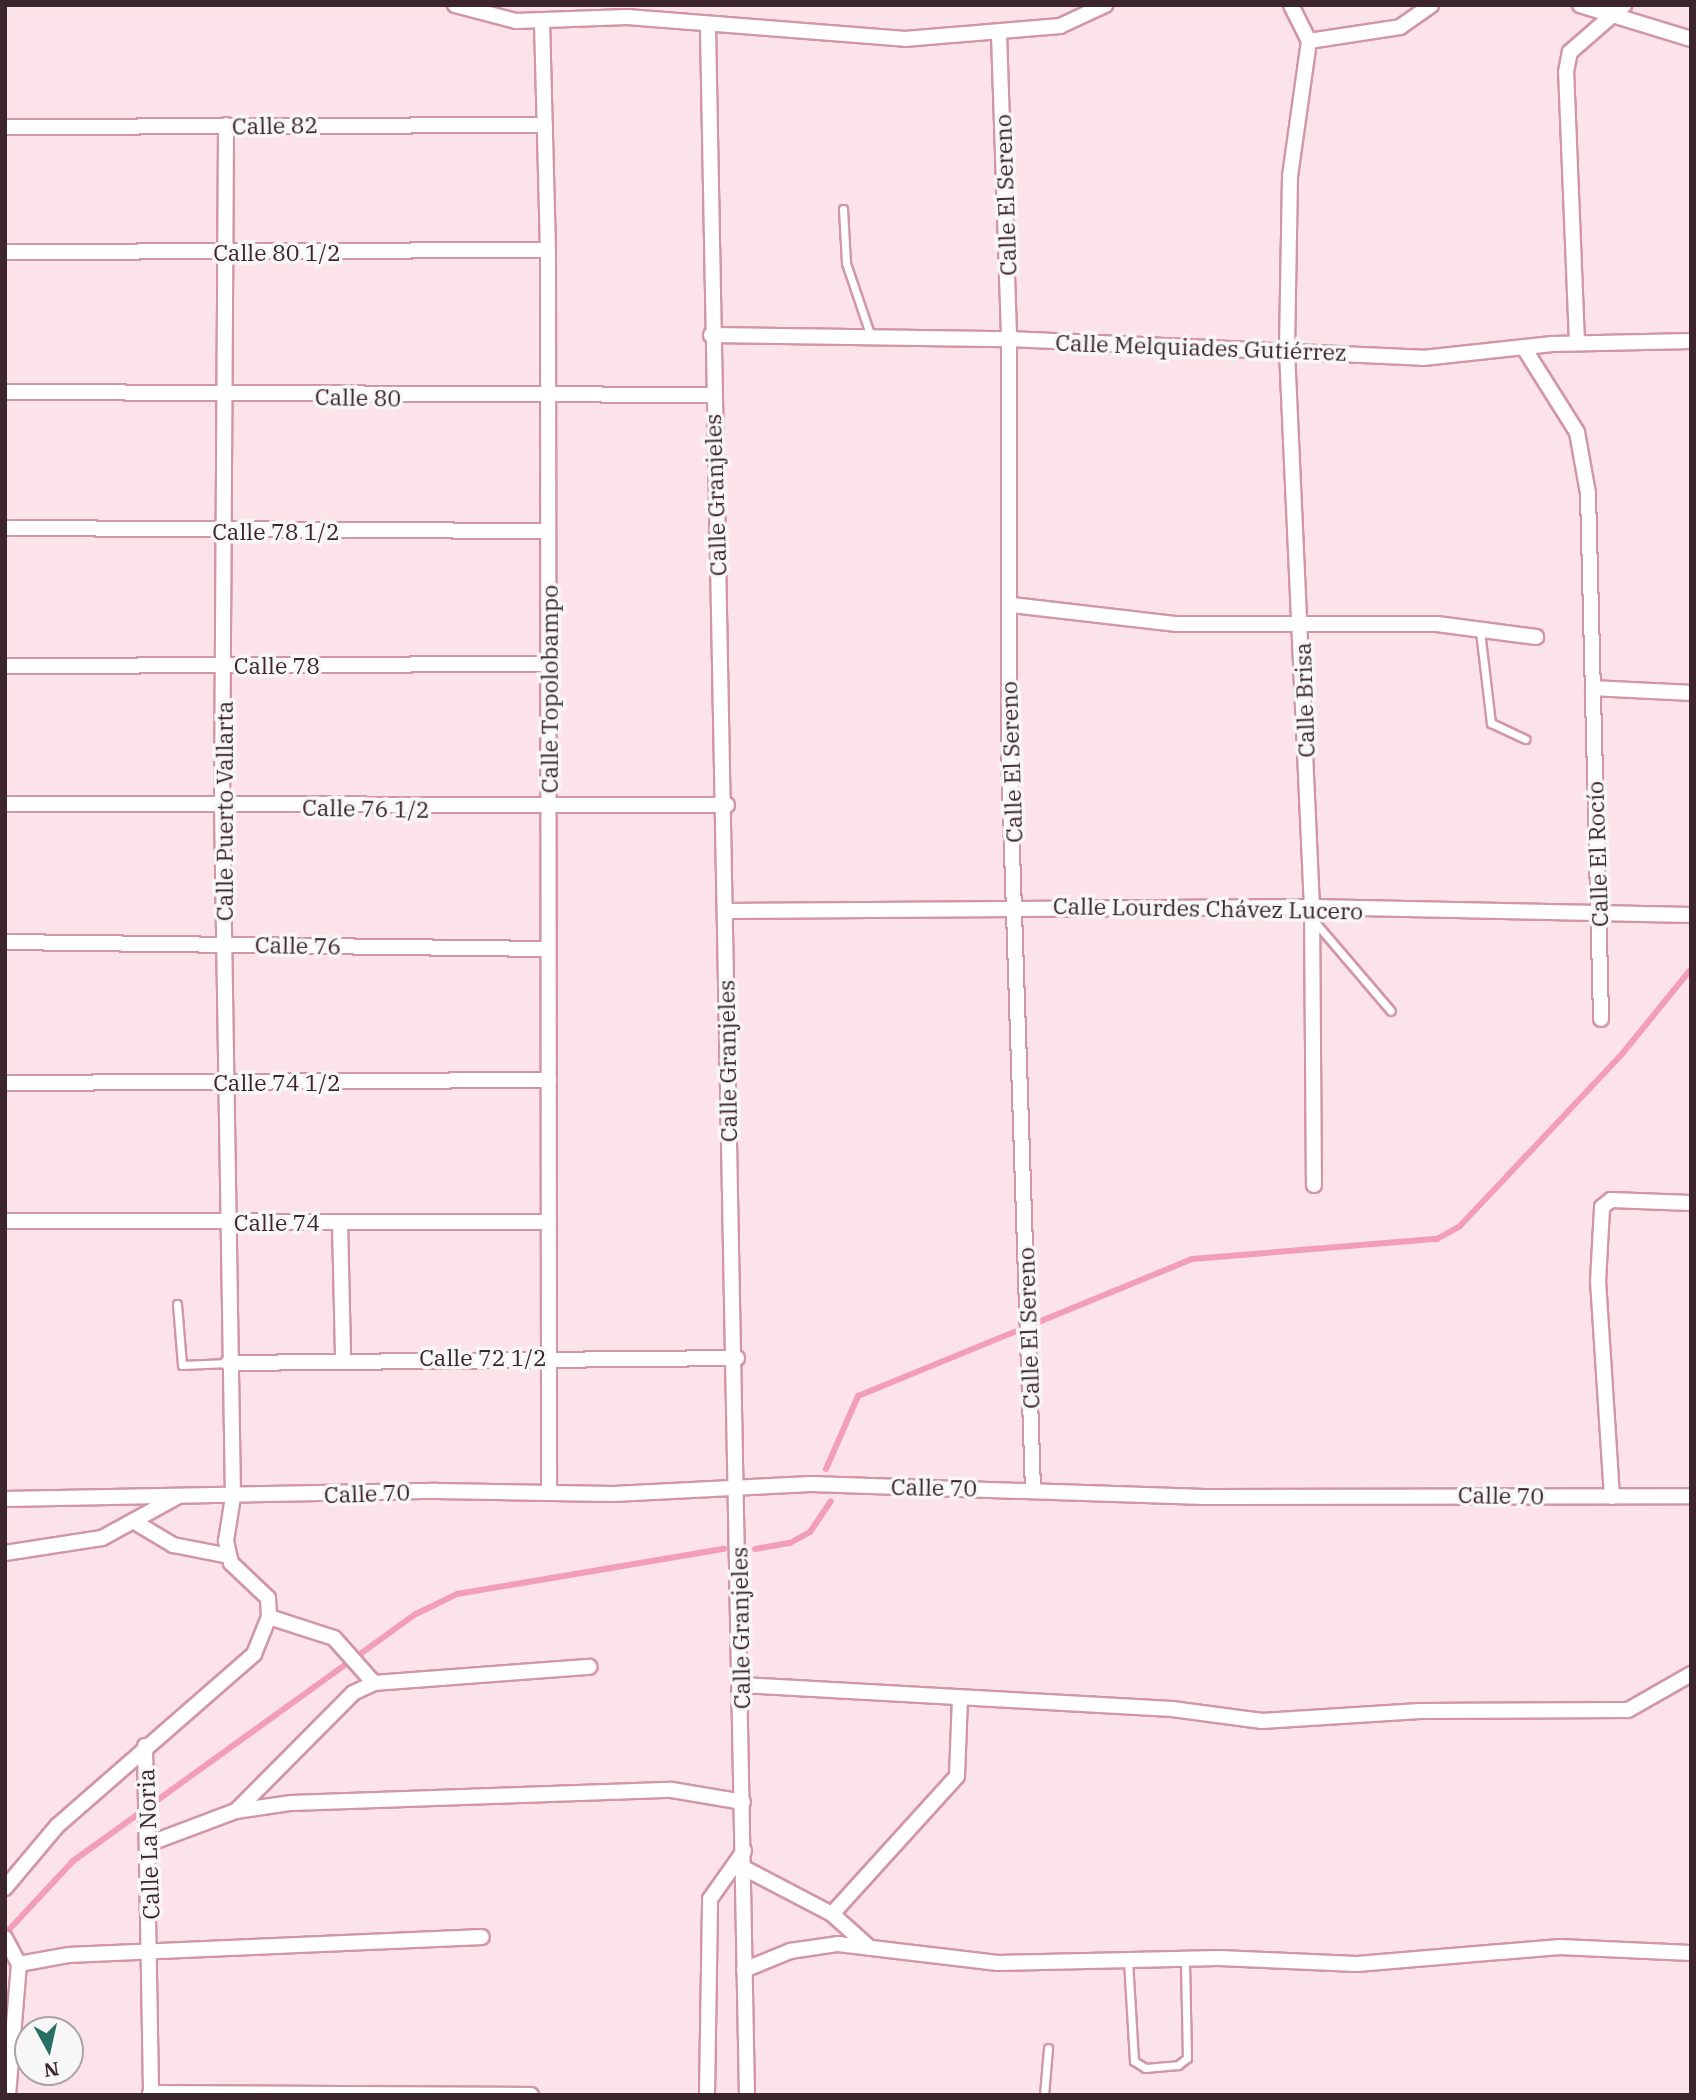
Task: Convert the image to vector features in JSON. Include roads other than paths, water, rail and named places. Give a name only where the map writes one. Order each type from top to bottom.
[{"type":"street","points":[[455,5],[542,21],[589,11],[708,28],[905,39],[999,34],[1060,26],[1105,5]]},
{"type":"street","points":[[1292,5],[1310,41],[1400,27],[1431,5]]},
{"type":"street","points":[[1580,5],[1612,18],[1691,39]]},
{"type":"street","points":[[1577,343],[1566,72],[1570,52],[1624,5]]},
{"type":"street","name":"Calle Topolobampo","points":[[542,21],[548,250],[548,949],[552,1356],[549,1493]]},
{"type":"street","name":"Calle Granjeles","points":[[708,28],[711,395],[727,805],[726,911],[737,1358],[747,2095]]},
{"type":"street","name":"Calle El Sereno","points":[[999,34],[1009,339],[1012,605],[1007,685],[1033,1490]]},
{"type":"street","name":"Calle Brisa","points":[[1310,41],[1288,216],[1287,351],[1312,913],[1314,1185]]},
{"type":"street","name":"Calle Puerto Vallarta","points":[[226,125],[222,806],[225,1222],[233,1497]]},
{"type":"street","name":"Calle 82","points":[[5,127],[545,125]]},
{"type":"street","name":"Calle 80 1/2","points":[[5,252],[548,250]]},
{"type":"street","name":"Calle Melquiades Gutiérrez","points":[[711,335],[1009,339],[1423,358],[1577,343],[1691,341]]},
{"type":"street","name":"Calle El Rocío","points":[[1524,348],[1565,406],[1583,454],[1593,688],[1601,1019]]},
{"type":"street","name":"Calle 80","points":[[5,392],[548,398],[711,395]]},
{"type":"street","name":"Calle 78 1/2","points":[[5,528],[548,531]]},
{"type":"street","points":[[1012,605],[1177,625],[1301,627],[1437,624],[1535,637]]},
{"type":"street","name":"Calle 78","points":[[5,666],[549,664]]},
{"type":"street","points":[[1593,688],[1691,693]]},
{"type":"street","name":"Calle 76 1/2","points":[[5,804],[549,810],[727,805]]},
{"type":"street","name":"Calle Lourdes Chávez Lucero","points":[[726,911],[1016,906],[1312,913],[1598,910],[1691,915]]},
{"type":"street","name":"Calle 76","points":[[5,942],[548,949]]},
{"type":"street","name":"Calle 74 1/2","points":[[5,1083],[549,1080]]},
{"type":"street","points":[[1612,1497],[1598,1282],[1604,1202],[1691,1203]]},
{"type":"street","name":"Calle 74","points":[[5,1221],[549,1222]]},
{"type":"street","points":[[340,1222],[343,1358]]},
{"type":"street","name":"Calle 72 1/2","points":[[228,1363],[343,1358],[737,1358]]},
{"type":"street","name":"Calle 70","points":[[5,1499],[549,1493],[737,1488],[1691,1496]]},
{"type":"street","points":[[5,1553],[102,1538],[138,1524],[177,1497]]},
{"type":"street","points":[[229,1556],[233,1497]]},
{"type":"street","points":[[138,1524],[173,1545],[229,1556],[268,1598],[269,1617],[334,1638],[365,1666],[374,1683]]},
{"type":"street","name":"Calle La Noria","points":[[150,2094],[145,1746],[254,1654],[269,1617]]},
{"type":"street","points":[[236,1811],[353,1693],[374,1683],[589,1667]]},
{"type":"street","points":[[742,1685],[1172,1709],[1262,1721],[1407,1711],[1610,1711],[1642,1706],[1691,1674]]},
{"type":"street","points":[[832,1914],[957,1776],[960,1698]]},
{"type":"street","points":[[5,1888],[57,1826],[145,1746]]},
{"type":"street","points":[[148,1844],[236,1811],[291,1803],[634,1791],[706,1793],[743,1802]]},
{"type":"street","points":[[707,2095],[710,1899],[744,1851]]},
{"type":"street","points":[[744,1868],[832,1914],[870,1948]]},
{"type":"street","points":[[19,1964],[150,1952],[482,1937]]},
{"type":"street","points":[[8,1943],[19,1964],[8,2095]]},
{"type":"street","points":[[744,1970],[809,1945],[870,1948],[964,1962],[1185,1958],[1321,1965],[1560,1947],[1691,1953]]},
{"type":"street","points":[[150,2094],[531,2095]]},
{"type":"lane","points":[[843,209],[846,263],[871,337]]},
{"type":"lane","points":[[1480,631],[1491,723],[1526,739]]},
{"type":"lane","points":[[1312,913],[1391,1011]]},
{"type":"lane","points":[[177,1304],[182,1365],[228,1363]]},
{"type":"lane","points":[[1128,1960],[1134,2061],[1145,2068],[1178,2066],[1187,2058],[1185,1958]]},
{"type":"lane","points":[[1044,2095],[1048,2048]]},
{"type":"waterway","points":[[826,1469],[858,1396],[1192,1259],[1437,1239],[1460,1226],[1622,1054],[1691,969]]},
{"type":"waterway","points":[[755,1549],[790,1543],[810,1532],[831,1501]]},
{"type":"waterway","points":[[5,1934],[73,1861],[416,1614],[457,1594],[724,1549]]}]
